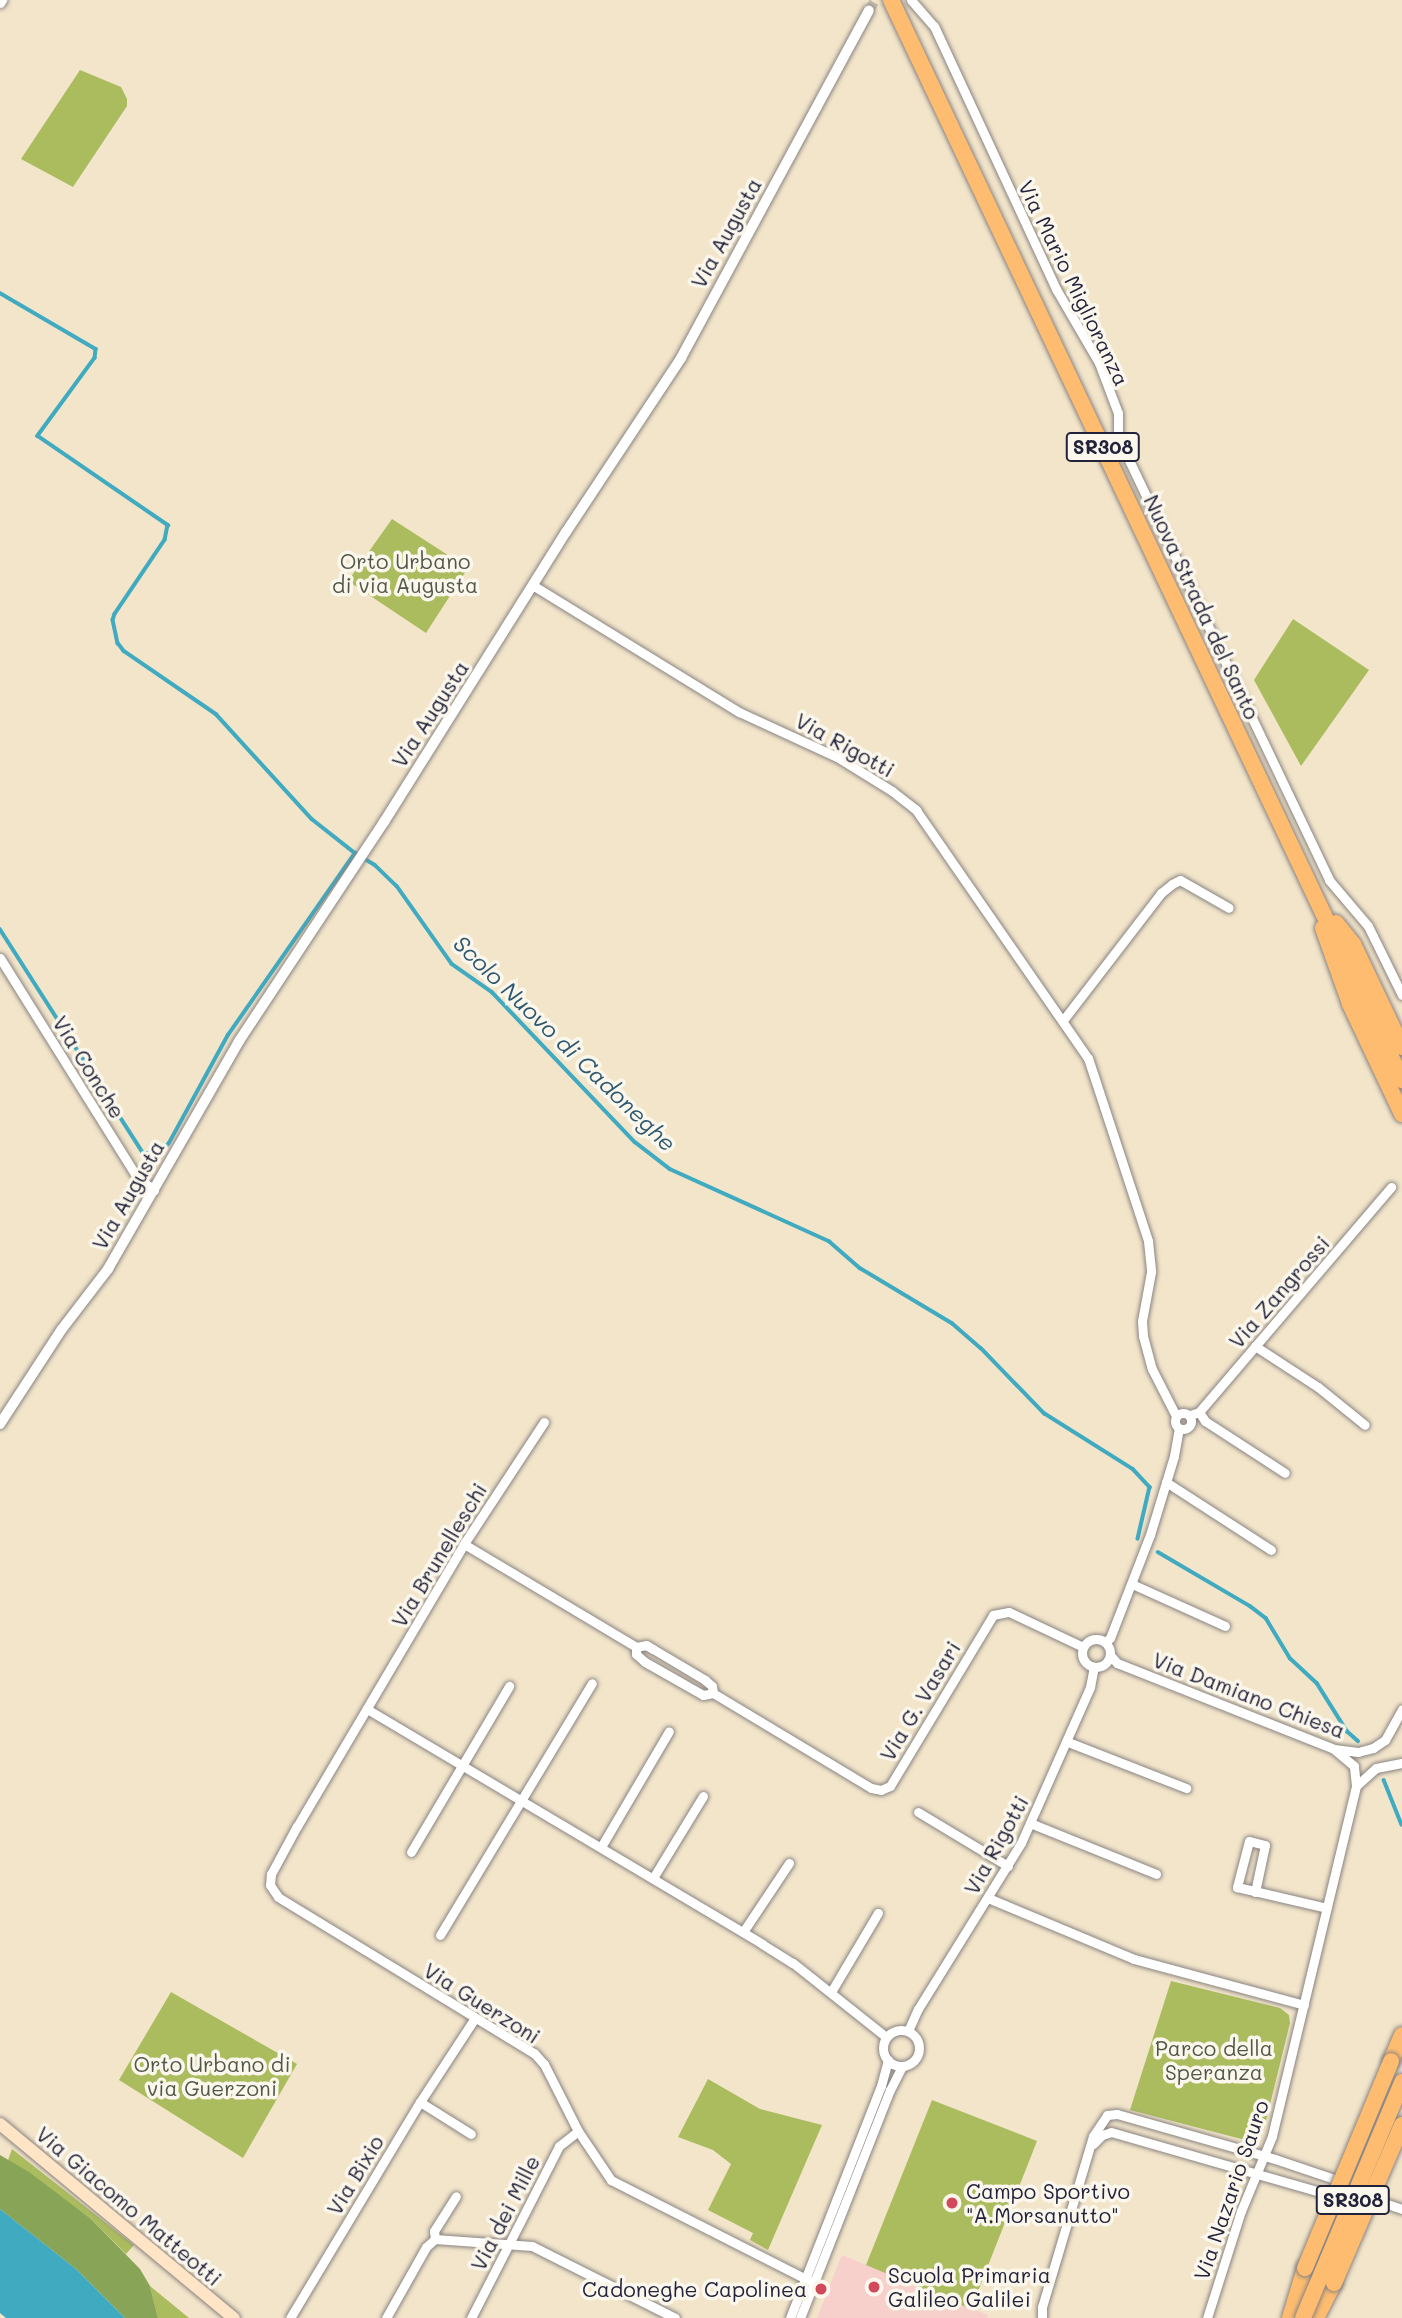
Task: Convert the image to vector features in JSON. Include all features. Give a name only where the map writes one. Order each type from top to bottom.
[{"type":"highway","name":"Nuova Strada del Santo","points":[[891,0],[1402,1080]]},
{"type":"highway","points":[[1315,895],[1353,944],[1402,1047]]},
{"type":"highway","points":[[1315,895],[1328,948],[1350,1004],[1402,1114]]},
{"type":"highway","points":[[1290,2318],[1305,2268],[1402,2035]]},
{"type":"highway","name":"SR308","points":[[1303,2318],[1402,2082]]},
{"type":"highway","points":[[1316,2318],[1402,2124]]},
{"type":"main road","name":"Via Giacomo Matteotti","points":[[0,2124],[234,2318]]},
{"type":"street","name":"Via Mario Miglioranza","points":[[911,0],[934,26],[1056,289],[1099,363],[1118,413],[1118,437],[1329,880],[1368,926],[1402,995]]},
{"type":"street","name":"Via Augusta","points":[[0,1424],[62,1329],[108,1269],[239,1041],[362,856],[566,532],[681,358],[869,11]]},
{"type":"street","name":"Via Rigotti","points":[[534,586],[739,712],[837,757],[892,791],[916,810],[1088,1058],[1148,1241],[1151,1272],[1142,1321],[1143,1336],[1152,1369],[1176,1416],[1179,1428],[1166,1482],[1132,1584],[1110,1638],[1105,1642]]},
{"type":"street","points":[[1064,1020],[1161,893],[1172,884],[1180,880],[1229,908]]},
{"type":"street","name":"Via Conche","points":[[0,958],[136,1176],[154,1190]]},
{"type":"street","name":"Via Zangrossi","points":[[1194,1414],[1391,1187]]},
{"type":"street","points":[[1255,1346],[1318,1387],[1365,1425]]},
{"type":"street","points":[[1176,1416],[1181,1412],[1194,1414],[1285,1472]]},
{"type":"street","name":"Via Rigotti","points":[[1179,1428],[1190,1426],[1194,1414]]},
{"type":"street","name":"Via Brunelleschi","points":[[367,1709],[464,1544],[544,1422]]},
{"type":"street","points":[[1166,1482],[1271,1550]]},
{"type":"street","name":"Via G. Vasari","points":[[464,1544],[636,1647],[646,1645],[712,1686],[713,1693]]},
{"type":"street","points":[[1132,1584],[1225,1626]]},
{"type":"street","name":"Via G. Vasari","points":[[636,1647],[638,1657],[698,1693],[713,1693],[871,1788],[881,1790],[890,1786],[993,1615],[1009,1612],[1083,1647]]},
{"type":"street","points":[[1093,1639],[1105,1642],[1110,1655],[1102,1665],[1094,1667],[1083,1658],[1083,1647],[1093,1639]]},
{"type":"street","name":"Via Damiano Chiesa","points":[[1110,1655],[1117,1663],[1334,1749],[1358,1752],[1373,1748],[1385,1740],[1402,1709]]},
{"type":"street","name":"Via Rigotti","points":[[908,2031],[923,2002],[1008,1866],[1030,1823],[1068,1742],[1090,1687],[1094,1667]]},
{"type":"street","points":[[440,1935],[592,1683]]},
{"type":"street","points":[[411,1852],[509,1686]]},
{"type":"street","points":[[367,1709],[793,1963],[886,2037]]},
{"type":"street","name":"Via Guerzoni","points":[[367,1709],[271,1874],[270,1885],[278,1897],[534,2053],[544,2064],[579,2131],[611,2179],[809,2281]]},
{"type":"street","points":[[601,1847],[669,1731]]},
{"type":"street","points":[[1068,1742],[1186,1788]]},
{"type":"street","points":[[1334,1749],[1353,1766],[1356,1786]]},
{"type":"street","points":[[1356,1786],[1376,1768],[1402,1763]]},
{"type":"street","name":"Via Nazario Sauro","points":[[1207,2318],[1255,2173],[1272,2136],[1356,1786]]},
{"type":"street","points":[[653,1878],[703,1796]]},
{"type":"street","points":[[918,1812],[1008,1866]]},
{"type":"street","points":[[1030,1823],[1156,1874]]},
{"type":"street","points":[[1255,1892],[1265,1845],[1248,1841],[1237,1887],[1255,1892],[1327,1909]]},
{"type":"street","points":[[743,1932],[789,1863]]},
{"type":"street","points":[[988,1898],[1144,1962],[1304,2005]]},
{"type":"street","points":[[831,1992],[878,1913]]},
{"type":"street","name":"Via Bixio","points":[[290,2318],[420,2102],[475,2018]]},
{"type":"street","points":[[790,2318],[809,2281],[902,2066],[912,2061],[918,2053],[916,2038],[908,2031],[893,2031],[886,2037],[883,2048],[888,2060],[881,2086],[809,2281],[800,2318]]},
{"type":"street","points":[[888,2060],[902,2066]]},
{"type":"street","points":[[420,2102],[471,2134]]},
{"type":"street","points":[[1042,2318],[1042,2307],[1097,2125],[1107,2115],[1117,2114],[1263,2155],[1337,2180],[1364,2196],[1402,2209]]},
{"type":"street","name":"Via dei Mille","points":[[471,2318],[559,2146],[579,2131]]},
{"type":"street","points":[[1092,2145],[1102,2134],[1111,2132],[1331,2195],[1364,2196]]},
{"type":"street","points":[[435,2239],[434,2231],[456,2196]]},
{"type":"street","points":[[387,2318],[426,2247],[435,2239],[532,2246],[675,2318]]},
{"type":"shaded area","name":"Scuola Primaria Galileo Galilei","points":[[842,2255],[988,2315],[987,2318],[817,2318]]},
{"type":"green space","points":[[80,70],[121,87],[127,99],[127,106],[73,187],[21,159]]},
{"type":"green space","name":"Orto Urbano di via Augusta","points":[[392,519],[468,568],[426,633],[348,581]]},
{"type":"green space","points":[[1293,619],[1369,670],[1301,766],[1254,680]]},
{"type":"green space","name":"Parco della Speranza","points":[[1171,1981],[1280,2008],[1289,2015],[1290,2023],[1264,2129],[1257,2138],[1249,2141],[1130,2110]]},
{"type":"green space","name":"Orto Urbano di via Guerzoni","points":[[171,1992],[297,2064],[243,2158],[119,2080]]},
{"type":"green space","points":[[708,2079],[760,2109],[822,2125],[768,2250],[750,2240],[753,2233],[708,2210],[731,2164],[713,2150],[678,2137]]},
{"type":"green space","name":"Campo Sportivo \"A.Morsanutto\"","points":[[932,2100],[1037,2141],[971,2309],[866,2265]]},
{"type":"green space","points":[[12,2149],[134,2245],[126,2254],[91,2219],[8,2160]]},
{"type":"green space","points":[[0,2155],[29,2172],[91,2219],[140,2269],[150,2286],[158,2318],[125,2318],[76,2269],[0,2209]]},
{"type":"green space","points":[[150,2286],[189,2318],[158,2318]]},
{"type":"water","points":[[0,2209],[76,2269],[125,2318],[6,2318],[0,2313]]},
{"type":"waterway","points":[[0,293],[96,349],[95,358],[38,436],[168,525],[165,540],[115,614],[113,620],[118,643],[124,651],[216,714],[312,819],[355,853]]},
{"type":"waterway","name":"Scolo Nuovo di Cadoneghe","points":[[0,929],[143,1153],[160,1153],[169,1143],[228,1035],[355,853],[375,865],[397,886],[452,964],[492,992],[635,1142],[670,1169],[829,1241],[860,1268],[952,1323],[981,1348],[1044,1413],[1133,1469],[1150,1487],[1138,1539]]},
{"type":"waterway","name":"Scolo Nuovo di Cadoneghe","points":[[1158,1552],[1266,1618],[1290,1658],[1317,1683],[1347,1731],[1358,1741]]},
{"type":"waterway","name":"Scolo Nuovo di Cadoneghe","points":[[1384,1780],[1402,1825]]},
{"type":"tunnel","points":[[869,11],[875,0]]},
{"type":"place","name":"Campo Sportivo \"A.Morsanutto\"","points":[[952,2203]]},
{"type":"place","name":"Scuola Primaria Galileo Galilei","points":[[874,2287]]},
{"type":"place","name":"Cadoneghe Capolinea","points":[[821,2289]]}]
